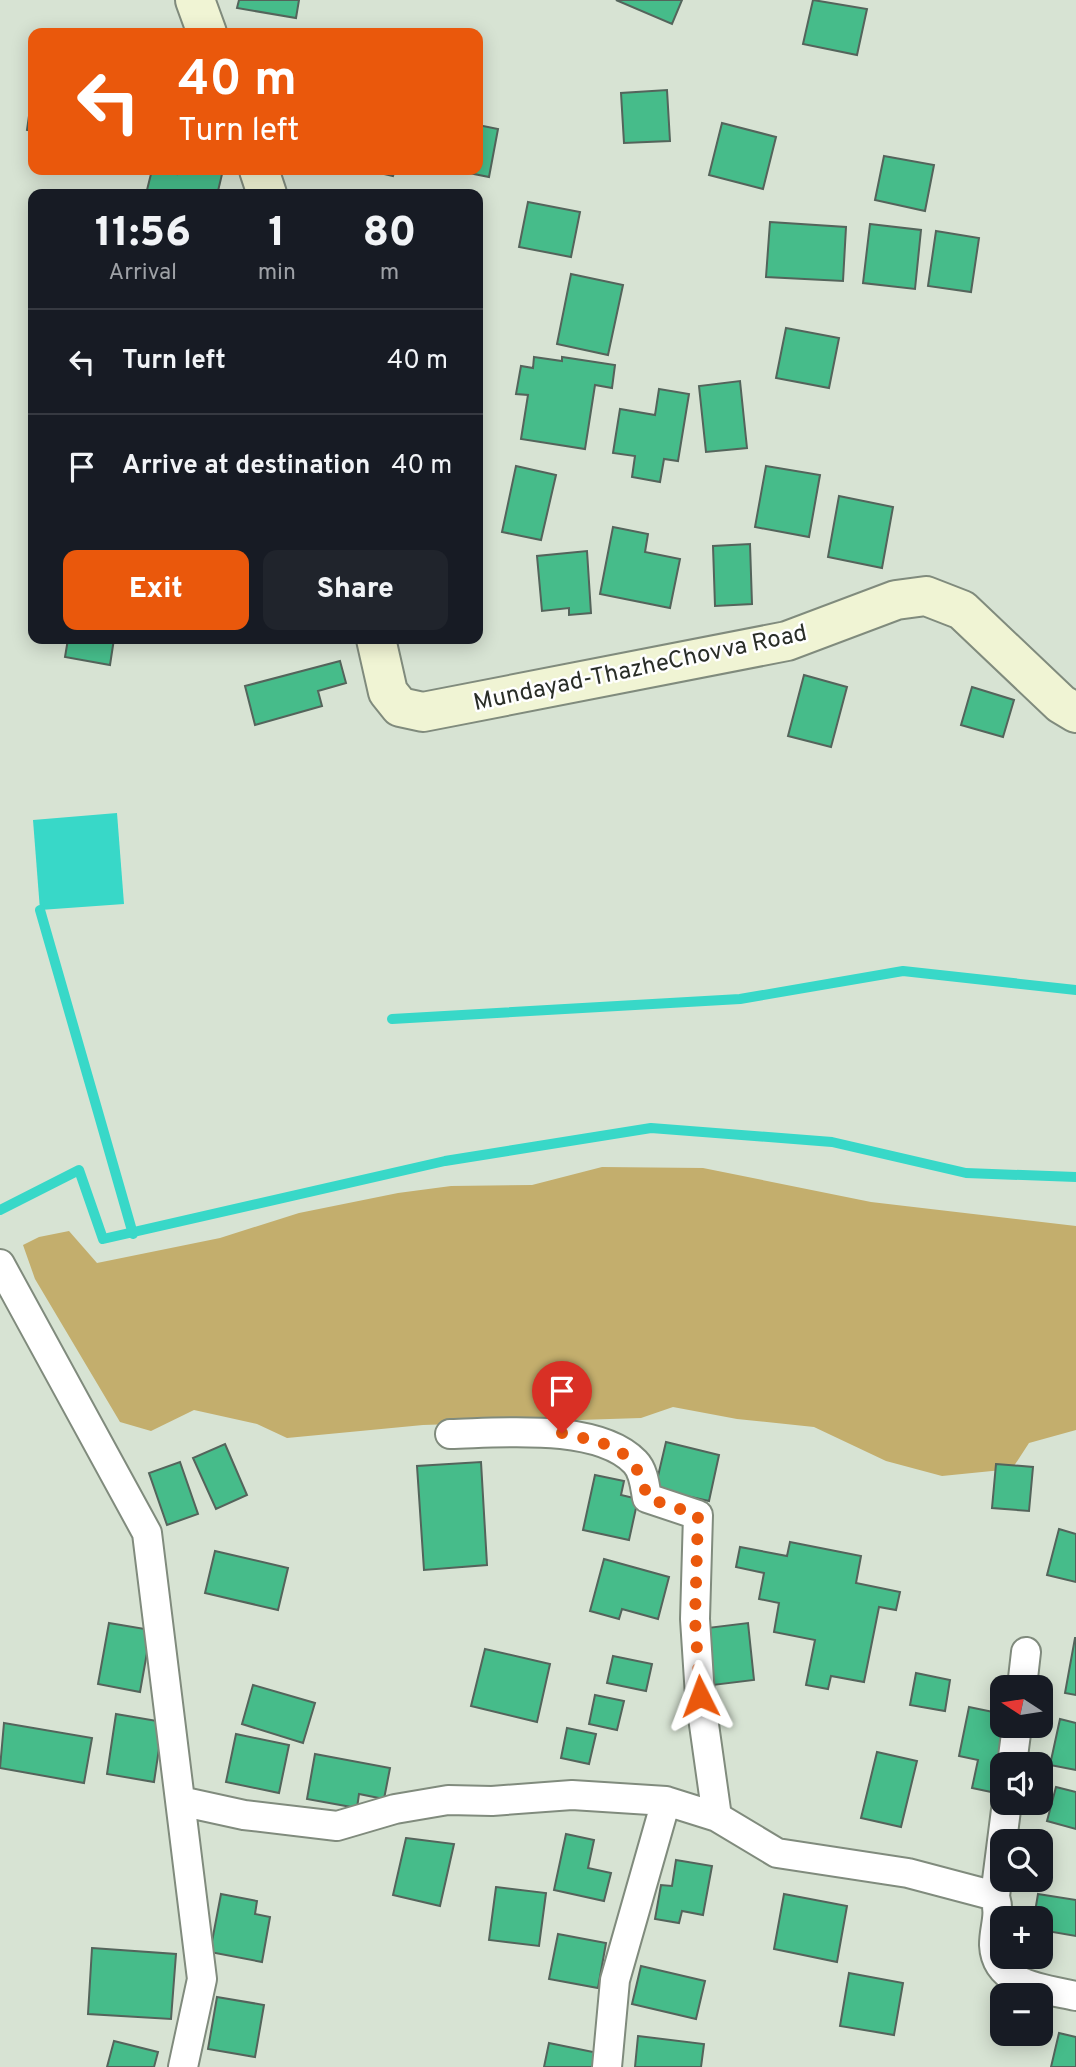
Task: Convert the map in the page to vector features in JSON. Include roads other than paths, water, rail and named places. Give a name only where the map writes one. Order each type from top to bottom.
[{"type":"main road","points":[[195,0],[205,28]]},
{"type":"main road","name":"Mundayad-ThazheChovva Road","points":[[377,644],[388,692],[400,707],[423,712],[787,641],[896,600],[926,596],[962,610],[1062,704],[1076,713]]},
{"type":"street","points":[[0,1264],[147,1533],[202,1979],[183,2067]]},
{"type":"street","points":[[450,1434],[562,1433],[604,1443],[635,1462],[642,1476],[647,1498],[698,1515],[695,1619],[700,1696],[717,1817]]},
{"type":"street","points":[[1023,1675],[1026,1652]]},
{"type":"street","points":[[180,1801],[244,1815],[337,1826],[395,1809],[448,1800],[492,1801],[572,1795],[666,1801],[717,1817],[738,1833],[777,1853],[908,1874],[995,1896]]},
{"type":"street","points":[[607,2067],[615,1980],[666,1801]]},
{"type":"street","points":[[1005,1815],[995,1896],[1000,1913],[994,1946],[1006,1975],[1019,1982],[1076,1996]]},
{"type":"water","points":[[117,813],[124,904],[40,910],[33,820]]},
{"type":"waterway","points":[[40,910],[133,1234]]},
{"type":"waterway","points":[[392,1019],[740,999],[903,971],[1076,990]]},
{"type":"waterway","points":[[0,1210],[79,1170],[103,1239],[445,1161],[651,1128],[832,1142],[966,1173],[1076,1177]]}]
